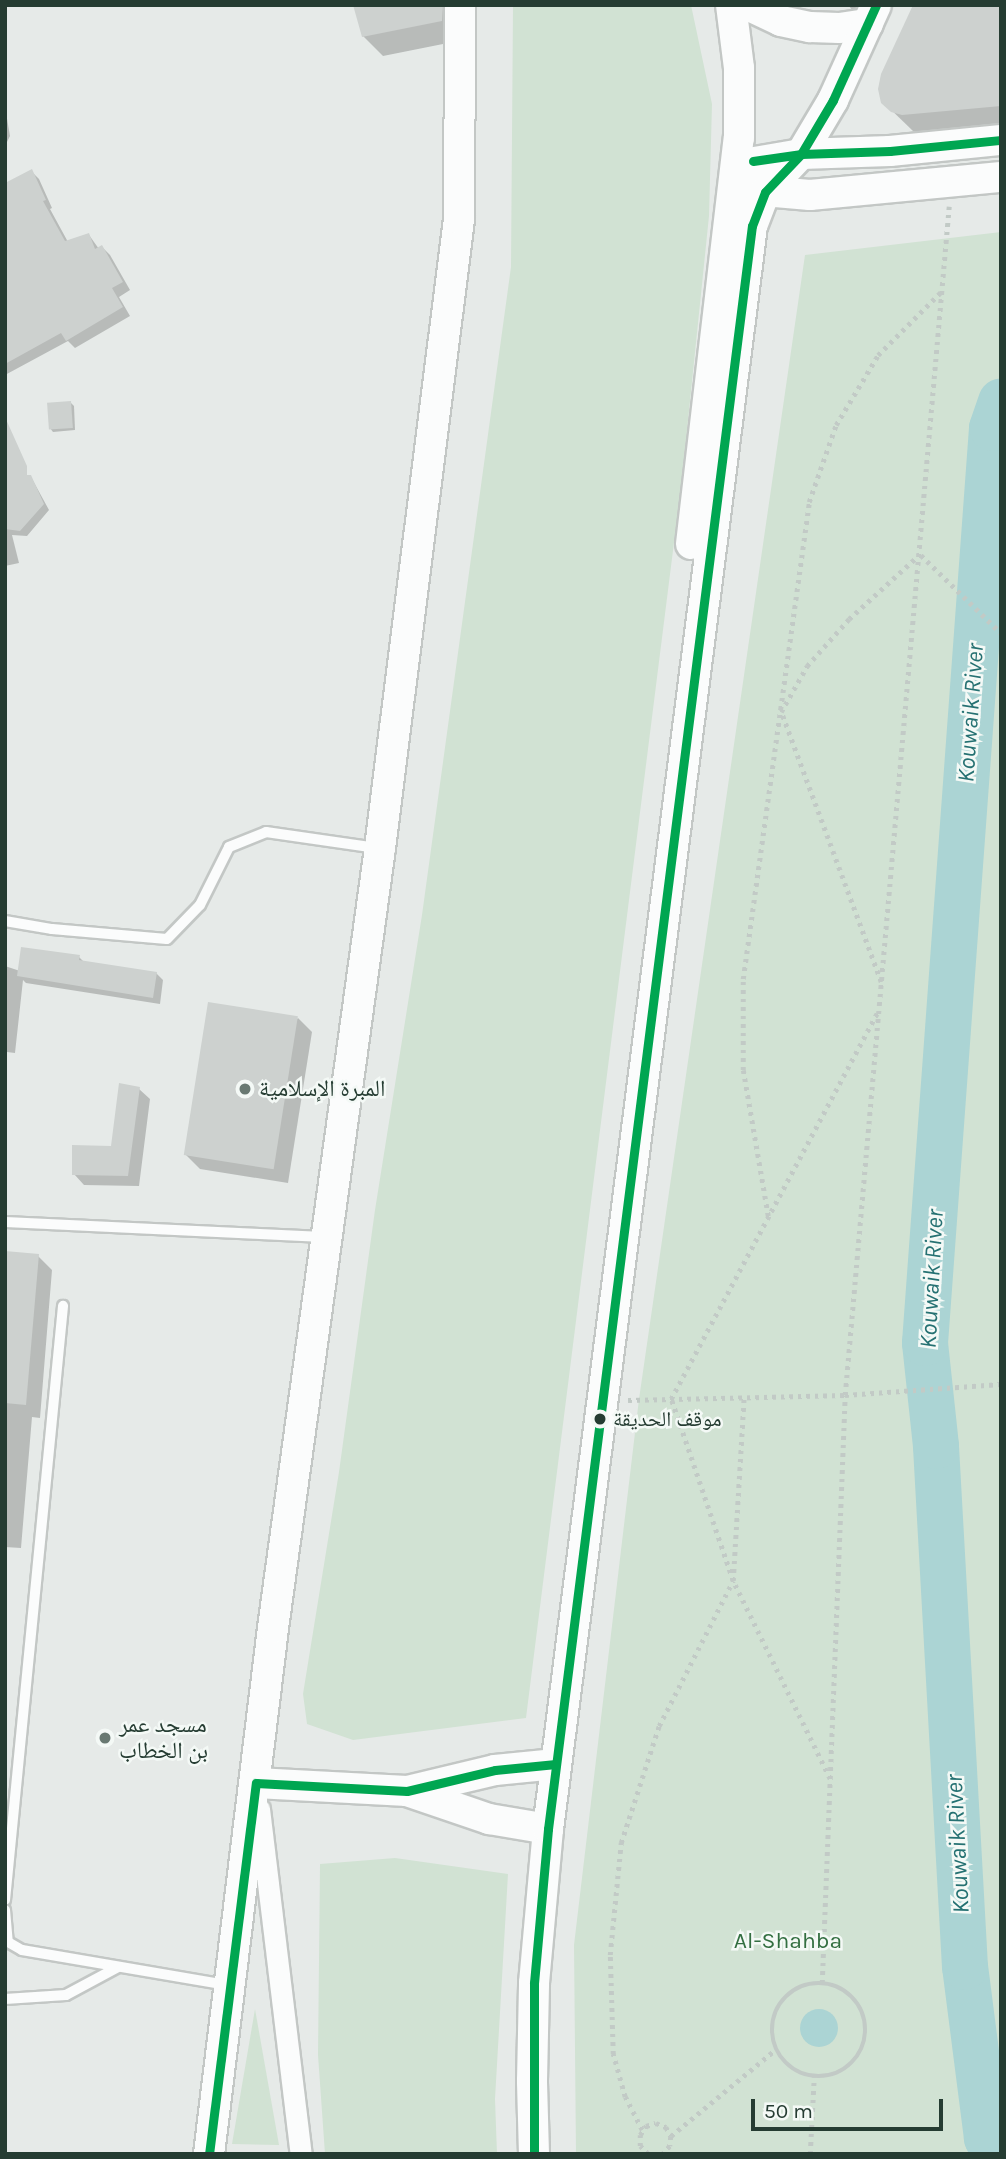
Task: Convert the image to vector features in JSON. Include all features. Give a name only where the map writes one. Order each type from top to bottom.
[{"type":"main road","points":[[209,2154],[273,1628],[380,848],[459,219],[460,5]]},
{"type":"main road","points":[[517,2154],[518,1983],[548,1764],[736,176],[741,106],[732,5]]},
{"type":"main road","points":[[747,5],[781,21],[810,27],[839,28],[872,15]]},
{"type":"main road","points":[[548,1764],[602,1400],[752,226],[765,192],[801,153],[833,100],[872,15]]},
{"type":"main road","points":[[833,100],[836,125],[851,146],[862,153]]},
{"type":"main road","points":[[736,176],[801,153],[862,153],[1001,140]]},
{"type":"main road","points":[[736,176],[765,192],[810,195],[1001,177]]},
{"type":"main road","points":[[256,1783],[407,1791],[484,1772],[548,1764]]},
{"type":"main road","points":[[407,1791],[457,1810],[540,1828]]},
{"type":"main road","points":[[534,2154],[532,2081],[540,1828]]},
{"type":"street","points":[[256,1783],[301,2154]]},
{"type":"lane","points":[[5,921],[52,929],[167,939],[200,905],[229,847],[267,832],[380,848]]},
{"type":"lane","points":[[5,1222],[327,1238]]},
{"type":"lane","points":[[5,1900],[63,1306]]},
{"type":"lane","points":[[5,1910],[8,1942],[22,1951],[230,1986]]},
{"type":"lane","points":[[5,1999],[66,1995],[118,1967]]},
{"type":"path","points":[[822,1983],[845,1395],[951,181]]},
{"type":"path","points":[[768,1216],[743,1070],[743,979],[809,502],[836,425],[878,355],[942,291]]},
{"type":"path","points":[[920,554],[1001,633]]},
{"type":"path","points":[[881,983],[781,712],[807,666],[849,619],[920,554]]},
{"type":"path","points":[[830,1780],[733,1581],[671,1399],[879,1008]]},
{"type":"path","points":[[602,1400],[845,1395],[998,1384]]},
{"type":"path","points":[[648,2154],[640,2146],[642,2130],[625,2097],[614,2054],[610,1955],[621,1843],[659,1726],[733,1581],[744,1397]]},
{"type":"path","points":[[822,1983],[850,1994],[860,2005],[866,2034],[863,2049],[843,2070],[814,2077],[798,2072],[785,2063],[776,2049],[772,2034],[773,2017],[780,2003],[791,1991],[806,1984],[822,1983]]},
{"type":"path","points":[[671,2136],[776,2049]]},
{"type":"path","points":[[810,2154],[814,2077]]},
{"type":"path","points":[[642,2130],[656,2123],[666,2127],[671,2136],[670,2146],[663,2154]]},
{"type":"green space","points":[[513,5],[691,5],[712,104],[709,216],[682,479],[526,1718],[353,1740],[307,1724],[303,1694],[422,915],[511,267]]},
{"type":"green space","name":"Al-Shahba","points":[[1001,232],[1001,2154],[576,2154],[574,1945],[639,1399],[805,255]]},
{"type":"green space","points":[[395,1858],[508,1874],[495,2099],[497,2154],[325,2154],[318,2055],[320,1864]]},
{"type":"green space","points":[[255,2009],[279,2145],[232,2144]]},
{"type":"water","points":[[819,2009],[832,2015],[838,2028],[832,2041],[819,2047],[806,2041],[800,2028],[806,2015]]},
{"type":"building","points":[[353,5],[443,5],[442,21],[362,37]]},
{"type":"building","points":[[913,5],[1001,5],[1001,106],[902,115],[891,112],[881,103],[878,89],[881,74]]},
{"type":"building","points":[[32,169],[46,200],[43,201],[65,241],[89,233],[95,249],[102,245],[123,282],[112,288],[123,307],[66,341],[61,333],[5,364],[5,183]]},
{"type":"building","points":[[71,401],[73,428],[49,430],[47,403]]},
{"type":"building","points":[[5,417],[27,466],[27,475],[31,475],[44,504],[20,531],[5,529]]},
{"type":"building","points":[[21,947],[80,955],[79,960],[157,972],[153,998],[17,976]]},
{"type":"building","points":[[208,1002],[298,1016],[274,1169],[184,1155]]},
{"type":"building","points":[[119,1083],[140,1087],[128,1176],[72,1175],[72,1145],[111,1146]]},
{"type":"building","points":[[5,1251],[39,1254],[26,1405],[5,1403]]},
{"type":"waterway","name":"Kouwaik River","points":[[995,2154],[987,2138],[965,1967],[936,1446],[925,1343],[992,428],[1001,402]]},
{"type":"transit line","points":[[534,2154],[534,1983],[548,1829],[752,226],[765,192],[801,154],[833,100],[876,5]]},
{"type":"transit line","points":[[753,161],[801,154],[890,151],[1001,140]]},
{"type":"transit line","points":[[209,2154],[256,1783],[407,1791],[495,1770],[556,1764]]},
{"type":"place","name":"المبرة الإسلامية","points":[[245,1089]]},
{"type":"place","name":"موقف الحديقة","points":[[600,1419]]},
{"type":"place","name":"مسجد عمر بن الخطاب","points":[[105,1738]]}]
